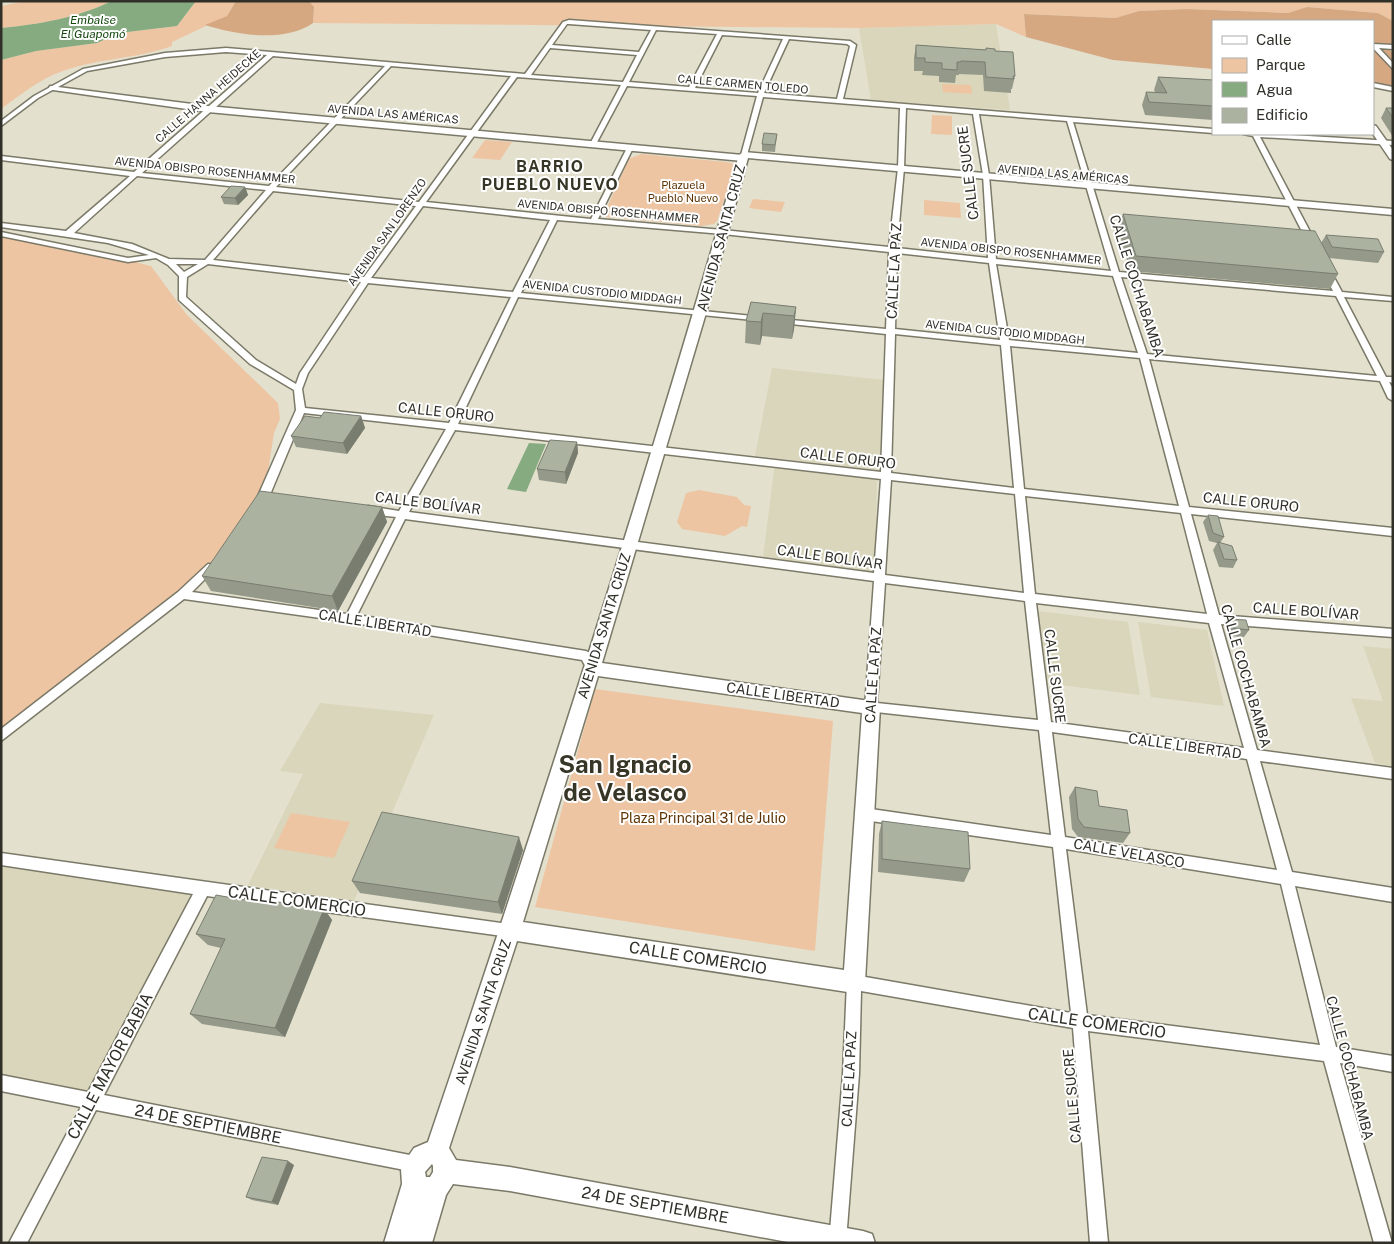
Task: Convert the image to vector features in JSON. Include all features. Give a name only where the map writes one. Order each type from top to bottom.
[{"type":"main road","name":"AVENIDA LAS AMÉRICAS","points":[[740,156],[1292,205],[1393,216]]},
{"type":"main road","name":"AVENIDA SANTA CRUZ","points":[[396,1243],[429,1172],[510,930],[700,313],[723,232],[740,156]]},
{"type":"main road","name":"AVENIDA LAS AMÉRICAS","points":[[1292,205],[1393,212]]},
{"type":"main road","name":"CALLE LIBERTAD","points":[[592,668],[871,707]]},
{"type":"main road","name":"CALLE LA PAZ","points":[[854,982],[871,707]]},
{"type":"main road","name":"CALLE COMERCIO","points":[[510,930],[854,982]]},
{"type":"main road","name":"AVENIDA SANTA CRUZ","points":[[419,1243],[429,1172]]},
{"type":"main road","name":"24 DE SEPTIEMBRE","points":[[429,1172],[557,1187],[837,1241],[863,1243]]},
{"type":"street","points":[[527,76],[569,22],[848,42],[853,45],[839,102]]},
{"type":"street","points":[[593,144],[655,27]]},
{"type":"street","points":[[691,89],[721,32]]},
{"type":"street","name":"AVENIDA SANTA CRUZ","points":[[740,156],[760,95],[787,37]]},
{"type":"street","points":[[549,46],[641,54]]},
{"type":"street","points":[[1374,46],[1393,47]]},
{"type":"street","points":[[1374,46],[1393,67]]},
{"type":"street","name":"CALLE CARMEN TOLEDO","points":[[1,124],[22,107],[85,70],[165,55],[219,50],[1070,121],[1212,131]]},
{"type":"street","name":"CALLE HANNA HEIDECKE","points":[[68,234],[272,54]]},
{"type":"street","points":[[183,276],[206,262],[271,188],[390,64]]},
{"type":"street","name":"AVENIDA SAN LORENZO","points":[[298,389],[304,373],[366,280],[515,75]]},
{"type":"street","points":[[1374,85],[1393,89]]},
{"type":"street","name":"AVENIDA LAS AMÉRICAS","points":[[53,88],[208,109],[630,148],[740,156]]},
{"type":"street","name":"CALLE LA PAZ","points":[[871,707],[886,477],[893,250],[903,107]]},
{"type":"street","name":"CALLE SUCRE","points":[[976,113],[986,177],[992,260],[1005,343],[1030,598],[1080,1022],[1099,1243]]},
{"type":"street","name":"CALLE COCHABAMBA","points":[[1070,121],[1116,274],[1144,357],[1214,619],[1287,880],[1330,1054],[1383,1243]]},
{"type":"street","points":[[1374,130],[1393,157]]},
{"type":"street","points":[[1256,135],[1316,250]]},
{"type":"street","points":[[1271,135],[1393,144]]},
{"type":"street","points":[[594,221],[630,148]]},
{"type":"street","name":"AVENIDA OBISPO ROSENHAMMER","points":[[1,158],[134,174],[556,218],[723,232],[1116,274],[1338,292],[1393,299]]},
{"type":"street","points":[[350,619],[402,515],[452,426],[516,294],[556,218]]},
{"type":"street","points":[[1,225],[68,234],[133,246],[168,261],[183,276],[182,298],[253,362],[298,389],[301,410],[269,498],[254,513]]},
{"type":"street","points":[[1,234],[128,260],[157,256]]},
{"type":"street","points":[[1320,258],[1393,398]]},
{"type":"street","name":"AVENIDA CUSTODIO MIDDAGH","points":[[168,261],[206,262],[366,280],[1393,380]]},
{"type":"street","name":"CALLE ORURO","points":[[301,410],[658,449],[886,477],[1393,532]]},
{"type":"street","name":"CALLE BOLÍVAR","points":[[353,508],[1030,598],[1214,619],[1393,633]]},
{"type":"street","points":[[1,736],[182,595],[222,558]]},
{"type":"street","name":"CALLE LIBERTAD","points":[[182,595],[586,656],[592,668]]},
{"type":"street","name":"CALLE LIBERTAD","points":[[871,707],[1046,726],[1393,774]]},
{"type":"street","name":"CALLE VELASCO","points":[[864,814],[1060,842],[1393,896]]},
{"type":"street","name":"CALLE COMERCIO","points":[[1,859],[203,889],[510,930]]},
{"type":"street","name":"CALLE MAYOR BABIA","points":[[18,1243],[203,889]]},
{"type":"street","name":"CALLE LA PAZ","points":[[837,1241],[851,1074],[854,982]]},
{"type":"street","name":"CALLE COMERCIO","points":[[854,982],[1080,1022],[1330,1054],[1393,1064]]},
{"type":"street","name":"24 DE SEPTIEMBRE","points":[[1,1083],[429,1172]]},
{"type":"shaded area","points":[[236,1],[309,1],[314,7],[313,23],[301,29],[275,35],[231,32],[205,25],[227,16]]},
{"type":"shaded area","points":[[1307,7],[1378,13],[1393,21],[1393,46],[1386,46],[1393,53],[1393,89],[1374,85],[1374,20],[1212,20],[1212,69],[1113,60],[1026,37],[1024,14],[1116,18],[1139,11],[1187,9],[1288,13]]},
{"type":"shaded area","points":[[996,24],[1010,110],[871,100],[859,28]]},
{"type":"shaded area","points":[[772,368],[885,380],[879,470],[755,456]]},
{"type":"shaded area","points":[[775,463],[877,476],[875,576],[767,560],[763,557]]},
{"type":"shaded area","points":[[1038,611],[1128,622],[1140,695],[1045,683]]},
{"type":"shaded area","points":[[1138,622],[1207,630],[1224,706],[1151,697]]},
{"type":"shaded area","points":[[1363,646],[1393,649],[1393,766],[1375,763],[1351,698],[1383,701]]},
{"type":"shaded area","points":[[320,703],[434,715],[354,901],[248,885],[303,774],[280,771]]},
{"type":"shaded area","points":[[1,859],[203,889],[91,1101],[1,1083]]},
{"type":"green space","points":[[25,1],[112,1],[85,12],[58,19],[1,28],[1,6]]},
{"type":"green space","points":[[196,1],[236,1],[227,16],[172,42],[172,46],[145,54],[90,63],[63,71],[38,83],[1,109],[1,60],[36,51],[97,43],[119,33],[177,26]]},
{"type":"green space","points":[[309,1],[1393,1],[1393,21],[1378,13],[1307,7],[1288,13],[1187,9],[1139,11],[1117,18],[1024,14],[1026,37],[996,24],[859,28],[313,23],[314,7]]},
{"type":"green space","points":[[942,84],[971,85],[972,94],[943,92]]},
{"type":"green space","points":[[932,115],[952,116],[952,135],[931,134]]},
{"type":"green space","points":[[485,140],[512,142],[500,160],[472,158]]},
{"type":"green space","name":"Plazuela Pueblo Nuevo","points":[[641,154],[727,162],[736,165],[717,221],[714,224],[701,226],[607,217],[604,214],[629,159]]},
{"type":"green space","points":[[753,199],[785,202],[781,212],[749,208]]},
{"type":"green space","points":[[924,200],[960,203],[961,218],[924,215]]},
{"type":"green space","points":[[1,233],[108,255],[151,266],[187,315],[278,403],[280,419],[274,433],[264,497],[222,558],[1,736]]},
{"type":"green space","points":[[699,490],[737,497],[744,505],[751,506],[747,527],[742,526],[725,536],[682,529],[677,522],[686,493]]},
{"type":"green space","name":"Plaza Principal 31 de Julio","points":[[595,689],[833,721],[815,951],[535,907]]},
{"type":"green space","points":[[291,813],[350,822],[334,858],[274,848]]},
{"type":"water","name":"Embalse El Guapomó","points":[[112,1],[196,1],[177,26],[119,33],[97,43],[36,51],[1,60],[1,28],[58,19],[85,12]]},
{"type":"water","points":[[529,443],[546,444],[526,492],[507,489]]},
{"type":"building","points":[[916,45],[986,50],[986,48],[995,49],[995,51],[1013,52],[1015,76],[1013,76],[1014,79],[986,77],[985,62],[961,61],[957,62],[957,70],[942,69],[942,63],[925,62],[925,58],[916,58]]},
{"type":"building","points":[[1158,77],[1212,80],[1212,106],[1149,102],[1146,92],[1167,93]]},
{"type":"building","points":[[1386,108],[1393,108],[1393,118]]},
{"type":"building","points":[[764,133],[777,134],[775,145],[762,144]]},
{"type":"building","points":[[231,186],[245,187],[235,198],[221,197]]},
{"type":"building","points":[[1123,214],[1315,231],[1338,274],[1136,256]]},
{"type":"building","points":[[1326,235],[1378,239],[1384,252],[1332,247]]},
{"type":"building","points":[[751,302],[796,307],[794,316],[763,313],[761,322],[746,321]]},
{"type":"building","points":[[324,412],[361,416],[343,443],[291,436],[305,416],[320,418]]},
{"type":"building","points":[[550,440],[577,442],[565,472],[537,469]]},
{"type":"building","points":[[260,491],[382,507],[332,596],[202,576]]},
{"type":"building","points":[[1208,515],[1218,516],[1224,537],[1213,533]]},
{"type":"building","points":[[1218,542],[1232,546],[1237,560],[1224,559]]},
{"type":"building","points":[[1230,619],[1246,620],[1249,630],[1233,628]]},
{"type":"building","points":[[1075,787],[1097,791],[1099,806],[1127,810],[1130,833],[1084,827],[1078,819]]},
{"type":"building","points":[[382,812],[519,837],[498,902],[352,881]]},
{"type":"building","points":[[882,821],[968,832],[970,869],[882,859]]},
{"type":"building","points":[[216,895],[244,900],[245,897],[324,909],[275,1028],[190,1014],[225,939],[196,934]]},
{"type":"building","points":[[262,1157],[288,1161],[272,1202],[246,1197]]},
{"type":"district","name":"BARRIO PUEBLO NUEVO","points":[[550,175]]},
{"type":"district","name":"San Ignacio de Velasco","points":[[625,778]]}]
